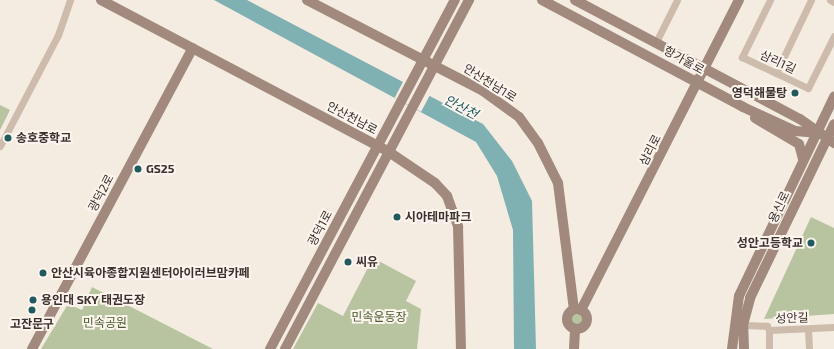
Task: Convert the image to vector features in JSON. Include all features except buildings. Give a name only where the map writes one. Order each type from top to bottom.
[{"type":"street","points":[[0,146],[58,35],[70,0]]},
{"type":"street","name":"안산천남로","points":[[101,0],[389,152],[415,167],[448,196],[458,227],[461,349]]},
{"type":"street","name":"안산천남1로","points":[[307,0],[432,70],[483,91],[519,117],[538,143],[558,183],[577,310],[587,321],[584,326],[575,329]]},
{"type":"street","points":[[422,64],[456,0]]},
{"type":"street","points":[[285,349],[469,0]]},
{"type":"street","name":"항가울로","points":[[542,0],[743,107],[795,130],[816,133]]},
{"type":"street","name":"항가울로","points":[[575,0],[800,119],[816,133],[830,141]]},
{"type":"street","points":[[656,42],[677,0]]},
{"type":"street","name":"삼리로","points":[[577,310],[705,68],[739,0]]},
{"type":"street","name":"삼리1길","points":[[770,0],[742,57],[808,88],[834,36]]},
{"type":"street","points":[[776,73],[811,0]]},
{"type":"street","points":[[830,0],[834,2]]},
{"type":"street","name":"광덕2로","points":[[32,349],[193,48]]},
{"type":"street","name":"광덕1로","points":[[270,349],[422,64]]},
{"type":"street","points":[[732,349],[740,296],[803,159],[833,99]]},
{"type":"street","points":[[743,107],[799,144],[803,159]]},
{"type":"street","name":"용신로","points":[[744,349],[744,325],[750,298],[830,141],[834,124]]},
{"type":"street","points":[[574,349],[575,329],[566,321],[577,310]]},
{"type":"street","points":[[744,325],[767,326],[769,330]]},
{"type":"street","name":"성안길","points":[[769,349],[769,330],[834,327]]},
{"type":"street","points":[[808,329],[809,349]]},
{"type":"green space","points":[[0,105],[10,110],[0,130]]},
{"type":"green space","name":"성안고등학교","points":[[811,217],[834,228],[834,314],[764,319]]},
{"type":"green space","name":"민속운동장","points":[[373,258],[416,281],[406,301],[421,309],[417,349],[293,349],[318,303],[343,316]]},
{"type":"green space","name":"민속공원","points":[[92,287],[213,349],[41,349],[68,304],[82,310]]},
{"type":"green space","points":[[575,313],[579,313],[583,319],[579,325],[575,325],[571,321],[571,317]]},
{"type":"water","points":[[214,0],[247,0],[483,124],[512,161],[532,201],[536,349],[514,349],[513,230],[497,176],[476,142]]},
{"type":"pier","points":[[404,80],[430,94],[421,112],[395,98]]},
{"type":"place","name":"영덕해물탕","points":[[795,93]]},
{"type":"place","name":"송호중학교","points":[[8,138]]},
{"type":"place","name":"GS25","points":[[138,169]]},
{"type":"place","name":"시아테마파크","points":[[397,217]]},
{"type":"place","name":"성안고등학교","points":[[811,243]]},
{"type":"place","name":"씨유","points":[[348,262]]},
{"type":"place","name":"안산시육아종합지원센터아이러브맘카페","points":[[43,273]]},
{"type":"place","name":"용인대 SKY 태권도장","points":[[33,300]]},
{"type":"place","name":"고잔문구","points":[[32,310]]},
{"type":"water label","name":"안산천","points":[[461,107]]}]
